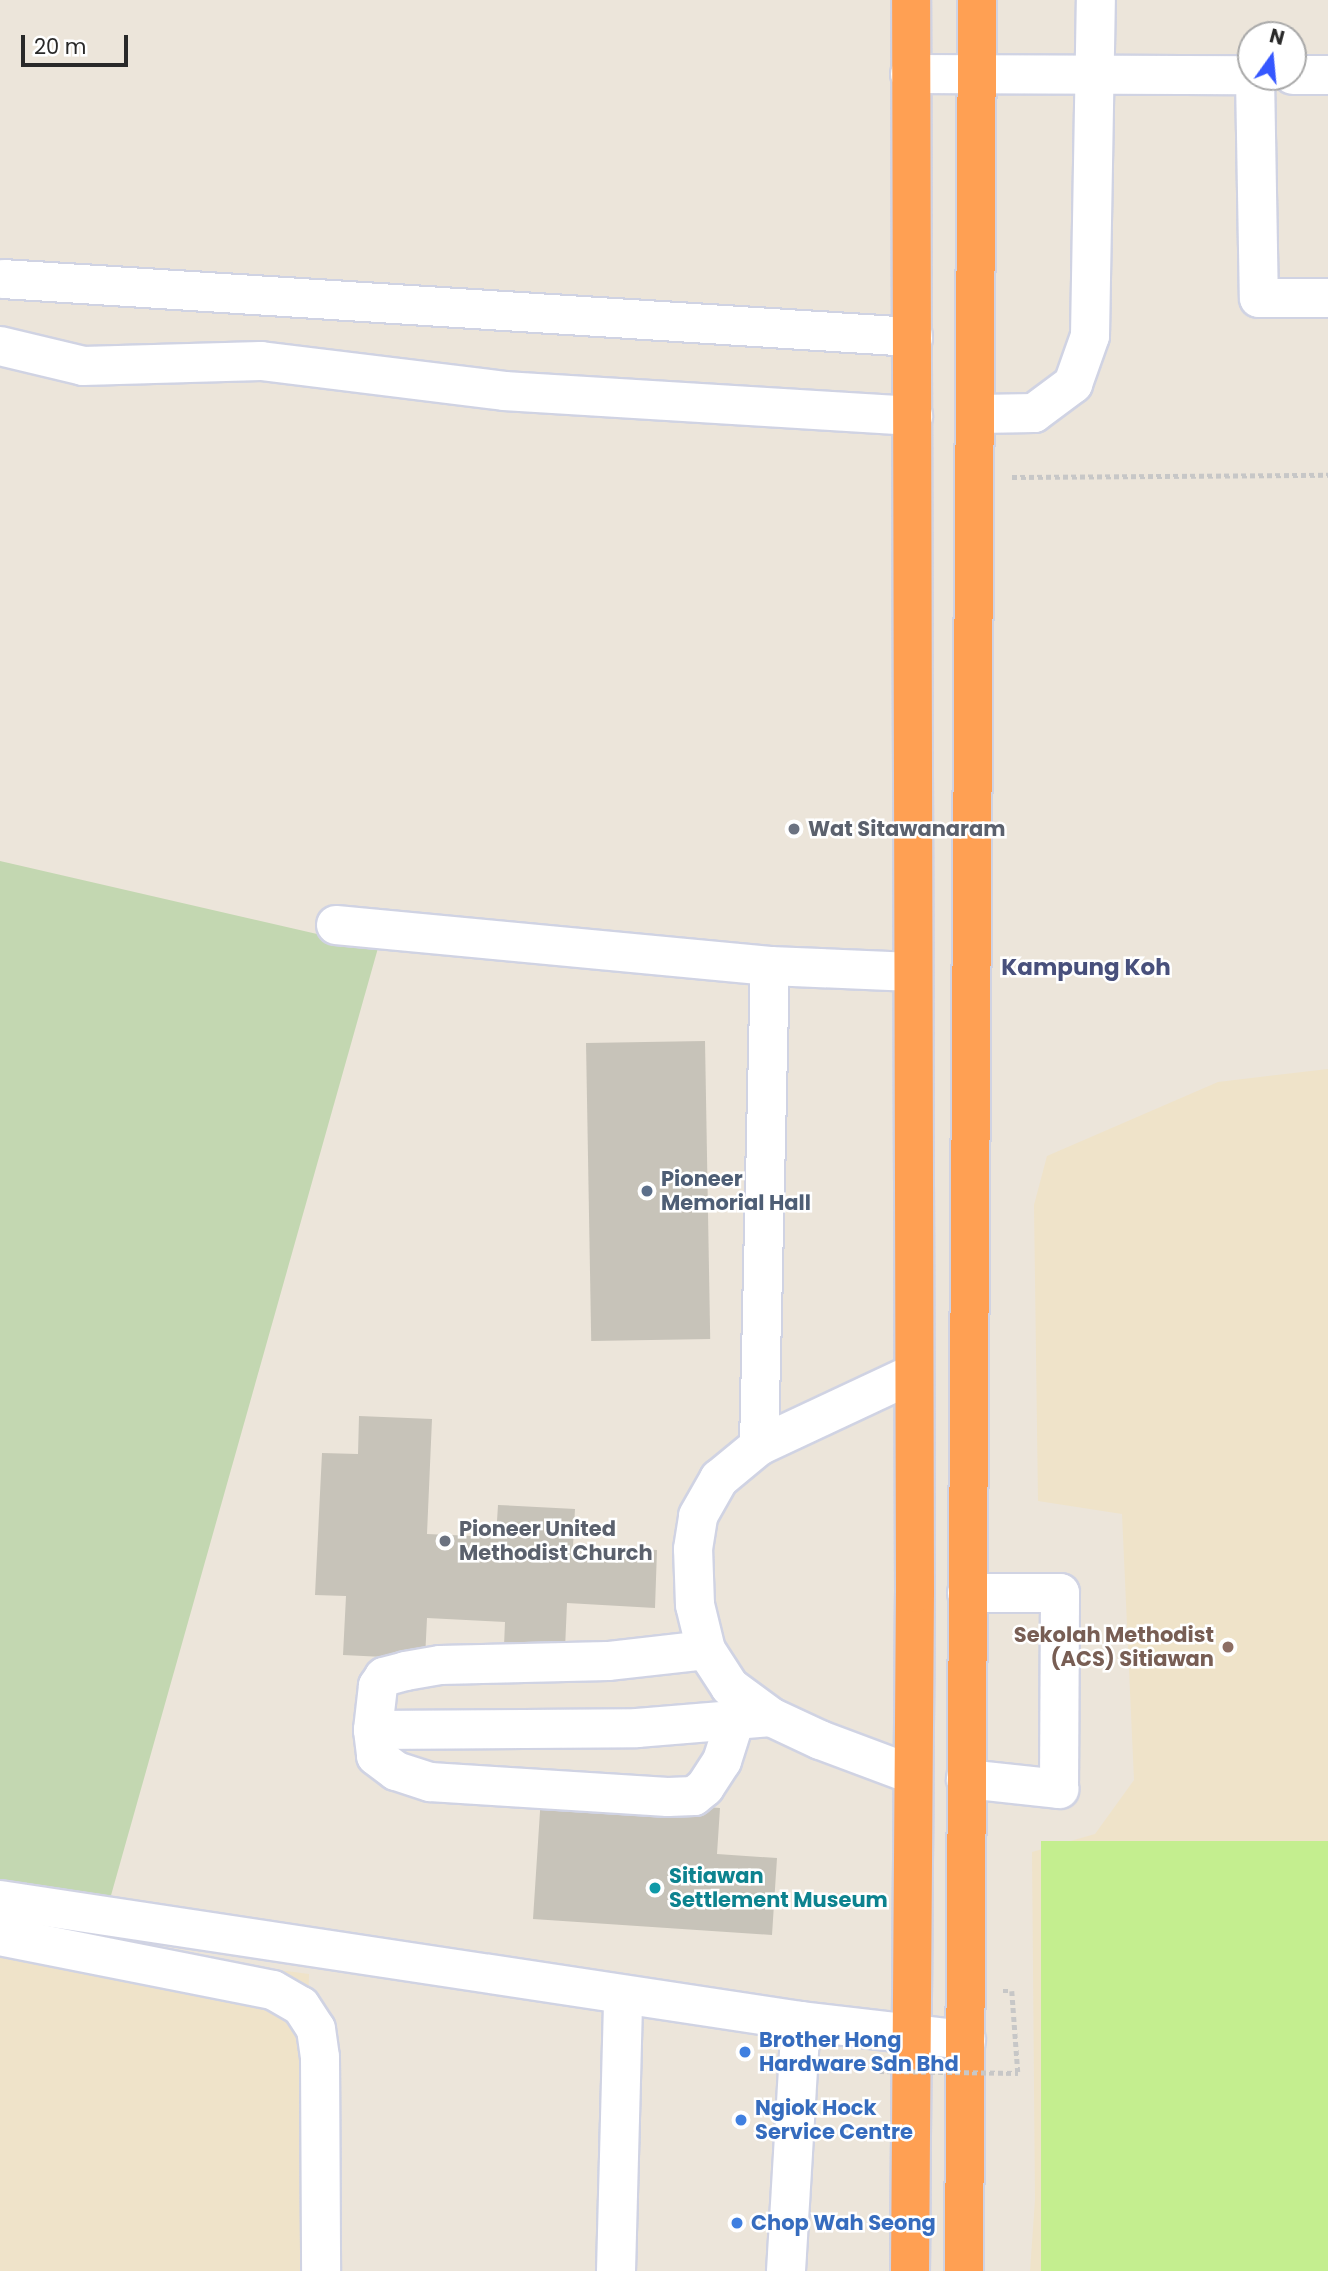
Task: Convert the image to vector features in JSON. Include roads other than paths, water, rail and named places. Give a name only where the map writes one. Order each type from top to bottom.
[{"type":"highway","points":[[909,2271],[911,1774],[915,1593],[911,0]]},
{"type":"highway","points":[[964,2271],[977,414],[977,0]]},
{"type":"highway","points":[[915,1593],[967,1593]]},
{"type":"street","points":[[977,414],[1034,413],[1073,384],[1090,336],[1097,75],[1096,0]]},
{"type":"street","points":[[910,74],[1237,76]]},
{"type":"street","points":[[1307,75],[1328,75]]},
{"type":"street","points":[[1253,91],[1259,298],[1328,298]]},
{"type":"street","points":[[3,279],[913,337]]},
{"type":"street","points":[[0,346],[83,366],[261,361],[504,391],[913,416]]},
{"type":"street","points":[[337,925],[770,966],[913,972]]},
{"type":"street","points":[[759,1446],[770,966]]},
{"type":"street","points":[[752,1718],[706,1650],[695,1605],[692,1549],[698,1516],[719,1479],[759,1446],[914,1374]]},
{"type":"street","points":[[966,1779],[1059,1789],[1060,1593],[967,1593]]},
{"type":"street","points":[[706,1650],[608,1661],[440,1665],[384,1677],[378,1686],[373,1730],[376,1756],[396,1771],[430,1782],[668,1797],[694,1796],[705,1787],[752,1718]]},
{"type":"street","points":[[373,1730],[637,1728],[752,1718],[911,1774]]},
{"type":"street","points":[[0,1900],[801,2021],[966,2040]]},
{"type":"street","points":[[0,1936],[273,1990],[301,2006],[316,2029],[320,2057],[321,2271]]},
{"type":"street","points":[[616,2271],[623,1995]]},
{"type":"street","points":[[786,2271],[801,2021]]},
{"type":"place","name":"Wat Sitawanaram","points":[[794,829]]},
{"type":"place","name":"Pioneer Memorial Hall","points":[[647,1191]]},
{"type":"place","name":"Pioneer United Methodist Church","points":[[445,1541]]},
{"type":"place","name":"Sekolah Methodist (ACS) Sitiawan","points":[[1228,1647]]},
{"type":"place","name":"Sitiawan Settlement Museum","points":[[655,1888]]},
{"type":"place","name":"Brother Hong Hardware Sdn Bhd","points":[[745,2052]]},
{"type":"place","name":"Ngiok Hock Service Centre","points":[[741,2120]]},
{"type":"place","name":"Chop Wah Seong","points":[[737,2223]]},
{"type":"district","name":"Kampung Koh","points":[[1086,967]]}]
